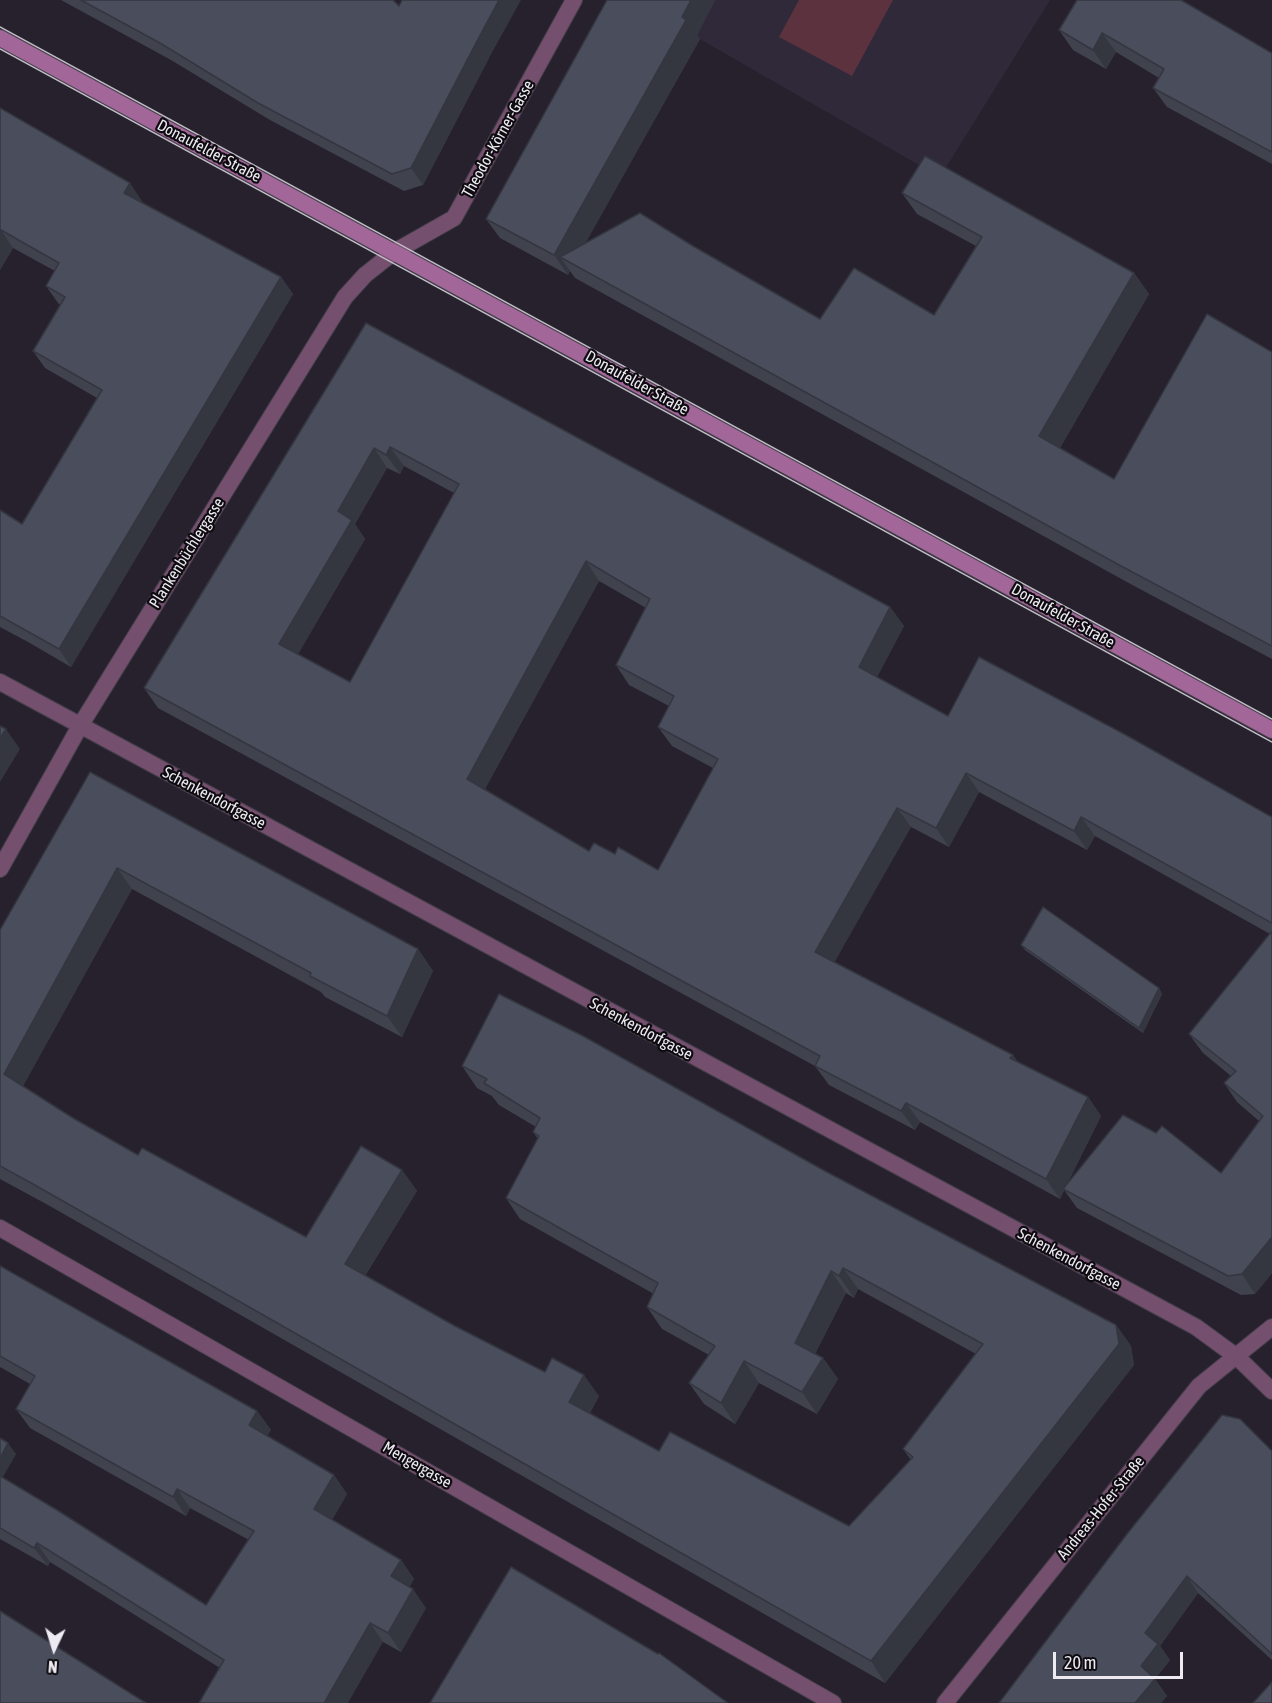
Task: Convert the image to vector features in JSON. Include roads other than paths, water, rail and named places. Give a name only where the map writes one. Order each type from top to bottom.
[{"type":"main road","name":"Donaufelder Straße","points":[[0,38],[1272,730]]},
{"type":"street","name":"Theodor-Körner-Gasse","points":[[394,252],[454,218],[574,0]]},
{"type":"street","name":"Plankenbüchlergasse","points":[[0,868],[80,726],[345,297],[365,275],[394,252]]},
{"type":"street","name":"Schenkendorfgasse","points":[[0,682],[1196,1327],[1237,1357],[1272,1391]]},
{"type":"street","name":"Mengergasse","points":[[0,1228],[833,1703]]},
{"type":"street","name":"Andreas-Hofer-Straße","points":[[945,1703],[1199,1386],[1272,1327]]},
{"type":"tram line","points":[[0,27],[1272,719]]},
{"type":"tram line","points":[[0,49],[1272,742]]}]
